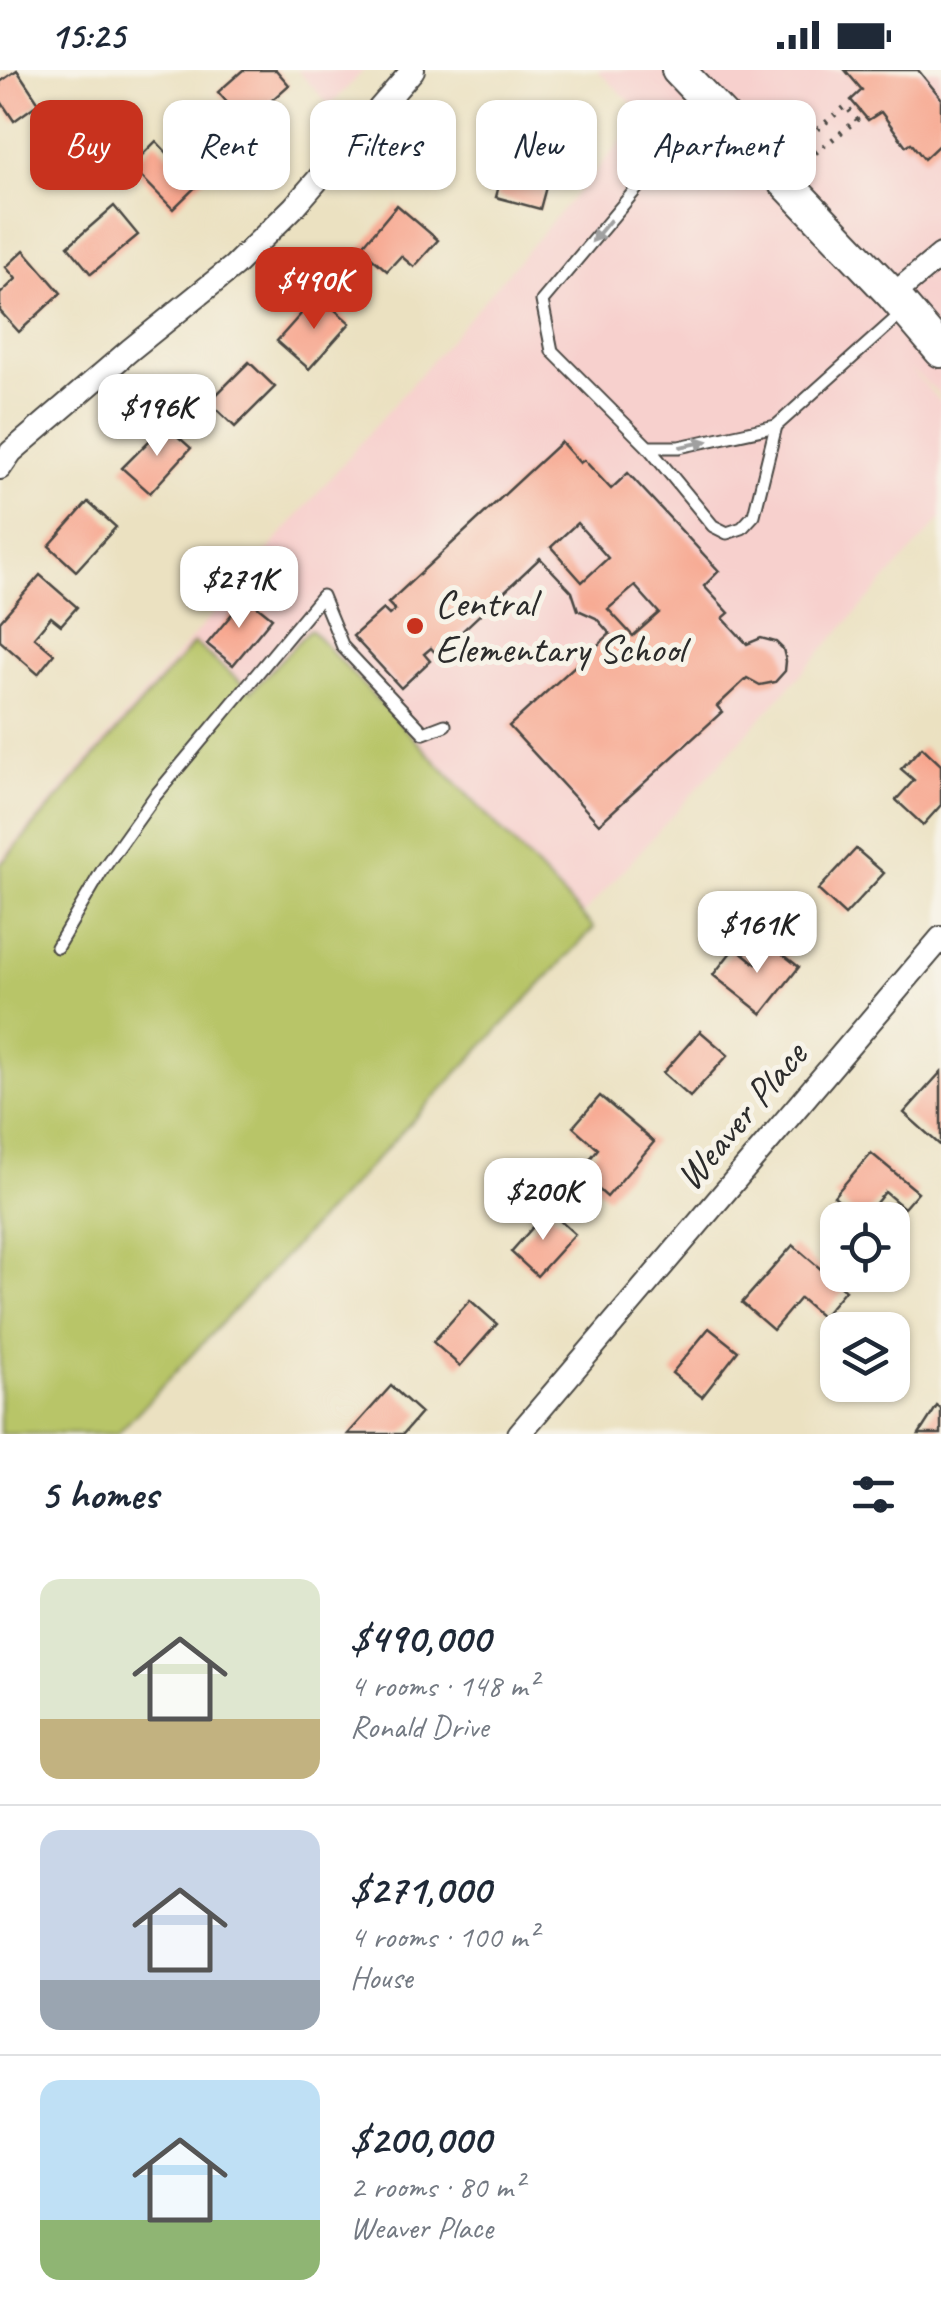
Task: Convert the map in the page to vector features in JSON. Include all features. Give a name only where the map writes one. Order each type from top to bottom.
[{"type":"main road","points":[[678,70],[706,100]]},
{"type":"main road","points":[[792,190],[941,351]]},
{"type":"street","points":[[0,468],[12,452],[70,400],[246,254],[294,208],[412,70]]},
{"type":"street","points":[[899,303],[941,256]]},
{"type":"street","name":"Weaver Place","points":[[519,1434],[941,938]]},
{"type":"lane","points":[[636,190],[542,301],[552,351],[648,447],[712,526],[727,533],[742,528],[754,515],[776,426],[899,303]]},
{"type":"lane","points":[[648,447],[679,447],[776,426]]},
{"type":"lane","points":[[57,947],[103,869],[155,796],[322,596],[342,647],[424,734],[445,724]]},
{"type":"path","points":[[816,130],[846,106],[857,120],[816,152]]},
{"type":"path","points":[[851,113],[858,108]]},
{"type":"shaded area","points":[[297,70],[364,70],[336,100],[324,100]]},
{"type":"shaded area","points":[[597,70],[941,70],[941,396],[909,368],[941,402],[941,519],[113,1434],[0,1434],[0,860],[579,190],[597,190],[597,169],[617,146],[617,190],[816,190],[816,100],[628,100]]},
{"type":"green space","points":[[310,629],[594,928],[117,1434],[0,1434],[0,865],[194,643],[251,691]]},
{"type":"building","points":[[17,70],[37,100],[30,100],[30,109],[14,121],[0,100],[0,82]]},
{"type":"building","points":[[243,70],[276,70],[289,85],[272,100],[225,100],[218,92]]},
{"type":"building","points":[[845,70],[918,70],[941,98],[941,143],[924,159],[911,143],[906,146],[881,112],[868,120],[851,100],[862,90]]},
{"type":"building","points":[[156,141],[163,148],[163,190],[192,190],[173,209],[143,178],[143,154]]},
{"type":"building","points":[[498,190],[545,190],[540,209],[496,197]]},
{"type":"building","points":[[397,205],[438,240],[414,267],[401,256],[387,271],[361,248]]},
{"type":"building","points":[[114,206],[138,235],[91,274],[68,246]]},
{"type":"building","points":[[24,250],[61,293],[19,332],[0,311],[0,294],[16,279],[6,267]]},
{"type":"building","points":[[318,295],[350,323],[309,369],[277,341]]},
{"type":"building","points":[[249,362],[275,387],[235,427],[209,402]]},
{"type":"building","points":[[165,425],[191,448],[150,493],[122,468]]},
{"type":"building","name":"Central Elementary School","points":[[561,442],[611,489],[628,473],[719,571],[704,586],[729,613],[723,618],[747,644],[761,638],[776,642],[783,649],[785,671],[775,682],[760,685],[747,678],[717,706],[722,712],[599,824],[509,726],[610,634],[596,618],[578,610],[572,592],[540,558],[437,655],[431,648],[424,654],[430,661],[401,688],[353,636],[383,609],[389,615],[395,610],[388,603]],"holes":[[[577,523],[608,558],[582,582],[551,547]],[[635,586],[659,613],[633,636],[608,609]]]},
{"type":"building","points":[[88,502],[116,527],[76,571],[49,546]]},
{"type":"building","points":[[40,575],[77,607],[61,625],[51,617],[34,637],[54,654],[38,674],[0,641],[0,621]]},
{"type":"building","points":[[246,597],[272,618],[233,665],[207,644]]},
{"type":"building","points":[[922,747],[941,765],[941,805],[923,825],[896,800],[914,780],[901,769]]},
{"type":"building","points":[[856,849],[884,873],[845,915],[818,890]]},
{"type":"building","points":[[771,945],[799,967],[762,1014],[713,975],[735,947],[756,964]]},
{"type":"building","points":[[700,1031],[728,1055],[690,1097],[663,1073]]},
{"type":"building","points":[[941,1072],[941,1146],[904,1113]]},
{"type":"building","points":[[600,1096],[654,1142],[607,1197],[579,1172],[598,1149],[573,1127]]},
{"type":"building","points":[[871,1153],[918,1192],[909,1202],[897,1202],[885,1192],[877,1202],[841,1202],[834,1196]]},
{"type":"building","points":[[548,1210],[575,1234],[537,1276],[511,1252]]},
{"type":"building","points":[[793,1245],[820,1268],[820,1292],[843,1292],[820,1315],[800,1298],[773,1330],[742,1303]]},
{"type":"building","points":[[470,1300],[497,1324],[460,1366],[433,1342]]},
{"type":"building","points":[[709,1328],[738,1351],[702,1397],[672,1373]]},
{"type":"building","points":[[391,1386],[421,1413],[403,1434],[348,1434]]},
{"type":"building","points":[[937,1406],[941,1409],[941,1434],[919,1434]]},
{"type":"place","name":"Central Elementary School","points":[[415,626]]}]
